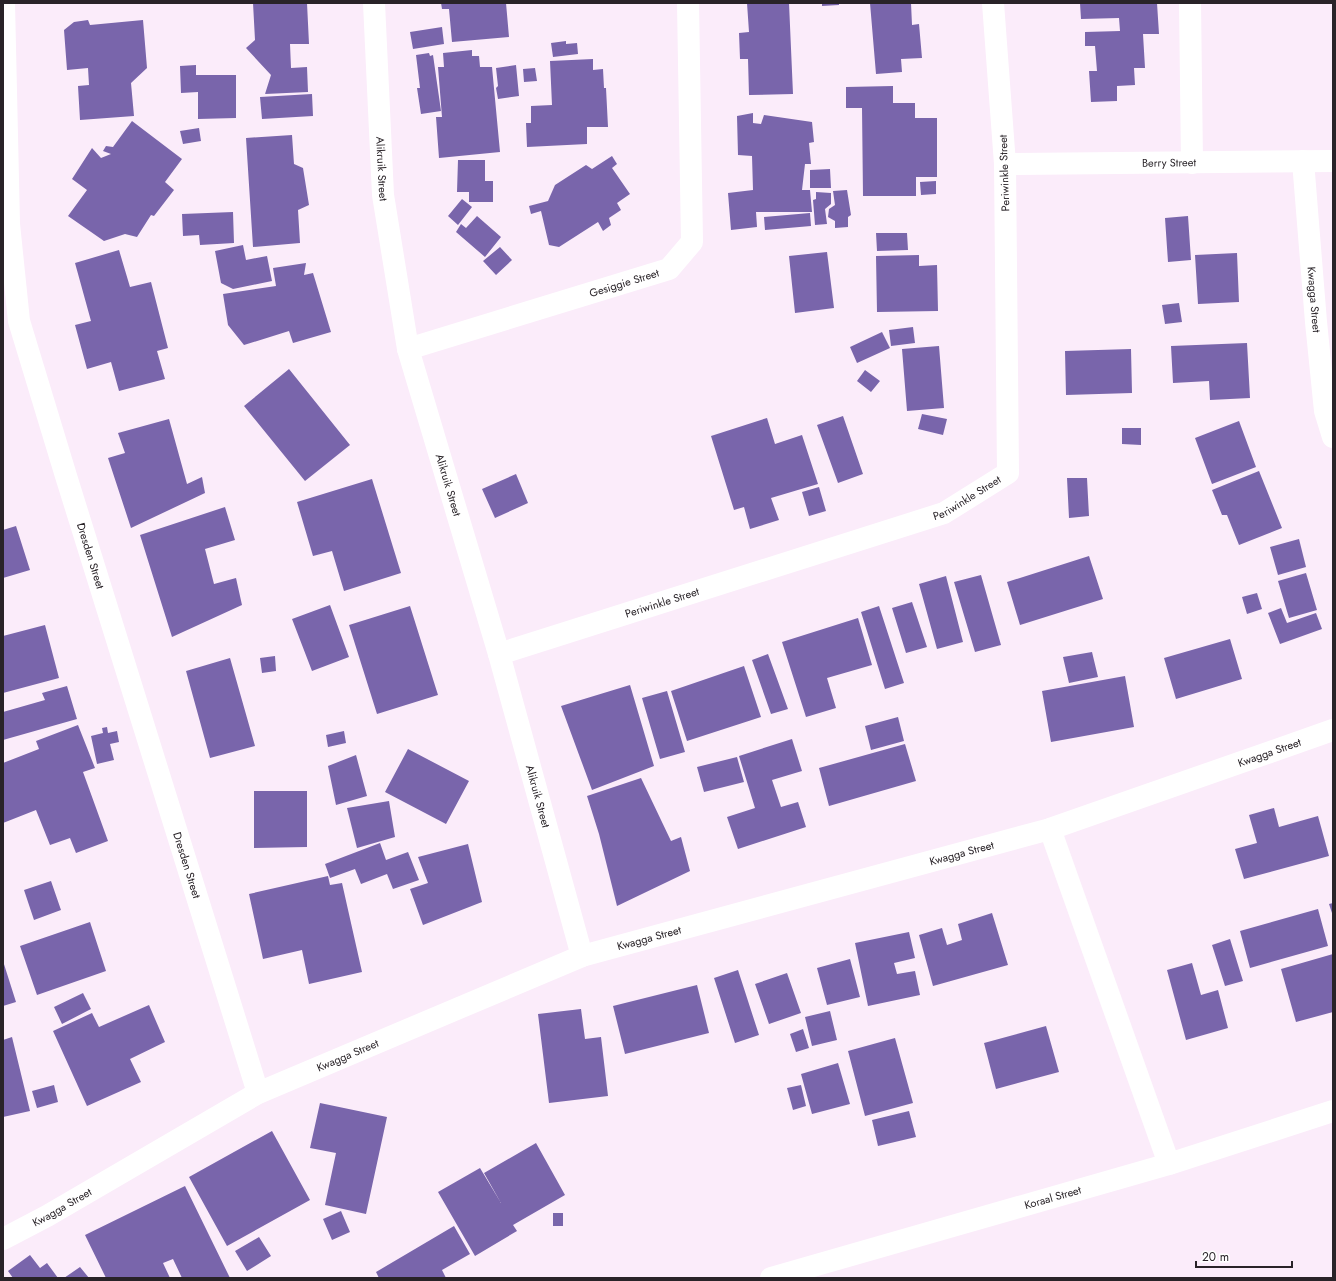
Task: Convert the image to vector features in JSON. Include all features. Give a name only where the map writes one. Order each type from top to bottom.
[{"type":"street","name":"Dresden Street","points":[[4,3],[9,224],[19,321],[258,1094]]},
{"type":"street","name":"Alikruik Street","points":[[374,3],[383,195],[408,349],[500,654],[582,956]]},
{"type":"street","name":"Gesiggie Street","points":[[408,349],[669,269],[692,242],[688,3]]},
{"type":"street","name":"Periwinkle Street","points":[[500,654],[944,513],[1008,472],[1004,164],[993,3]]},
{"type":"street","points":[[1190,3],[1192,163]]},
{"type":"street","name":"Kwagga Street","points":[[1303,161],[1325,411],[1333,437]]},
{"type":"street","name":"Berry Street","points":[[1004,164],[1333,161]]},
{"type":"street","name":"Kwagga Street","points":[[3,1239],[47,1216],[258,1094],[582,956],[1050,829],[1333,730]]},
{"type":"street","points":[[1050,829],[1169,1164]]},
{"type":"street","name":"Koraal Street","points":[[771,1278],[1169,1164],[1333,1111]]},
{"type":"building","points":[[253,3],[307,3],[309,44],[290,44],[291,68],[307,67],[308,92],[265,94],[271,75],[246,48],[255,40]]},
{"type":"building","points":[[441,3],[506,3],[509,37],[452,42],[449,9],[442,9]]},
{"type":"building","points":[[747,3],[789,3],[793,94],[749,95],[748,59],[740,59],[739,33],[749,32]]},
{"type":"building","points":[[822,3],[839,3],[839,5],[822,6]]},
{"type":"building","points":[[870,3],[911,3],[912,25],[919,24],[922,58],[901,59],[902,72],[876,74]]},
{"type":"building","points":[[1080,3],[1157,3],[1159,34],[1143,34],[1145,68],[1134,68],[1135,85],[1117,86],[1117,101],[1091,102],[1089,71],[1097,71],[1095,46],[1085,46],[1085,32],[1120,31],[1119,18],[1081,19]]},
{"type":"building","points":[[88,20],[90,25],[143,20],[147,68],[131,83],[134,116],[80,120],[78,86],[89,85],[88,68],[67,70],[64,30],[74,22]]},
{"type":"building","points":[[442,27],[444,44],[413,49],[410,32]]},
{"type":"building","points":[[566,41],[566,44],[577,43],[578,54],[553,57],[551,43]]},
{"type":"building","points":[[472,50],[472,56],[479,56],[480,67],[492,67],[500,152],[439,158],[436,117],[442,117],[438,67],[444,67],[443,53]]},
{"type":"building","points":[[429,53],[430,56],[433,55],[441,111],[421,114],[417,88],[420,88],[416,55]]},
{"type":"building","points":[[593,59],[593,70],[603,69],[604,88],[606,88],[608,127],[587,127],[587,144],[527,147],[526,123],[531,123],[531,106],[552,105],[550,61]]},
{"type":"building","points":[[196,65],[196,75],[236,75],[236,118],[198,119],[198,92],[181,93],[180,66]]},
{"type":"building","points":[[516,65],[519,96],[498,99],[496,88],[498,86],[496,68]]},
{"type":"building","points":[[535,68],[537,81],[524,82],[523,69]]},
{"type":"building","points":[[893,86],[893,103],[915,103],[915,118],[937,118],[937,177],[916,177],[916,196],[863,196],[862,108],[846,108],[846,87]]},
{"type":"building","points":[[312,94],[313,116],[262,119],[260,97]]},
{"type":"building","points":[[753,113],[753,123],[761,124],[764,115],[812,122],[814,142],[809,143],[811,164],[805,164],[802,190],[810,190],[812,212],[756,212],[757,227],[731,230],[728,193],[753,190],[752,156],[738,155],[737,116]]},
{"type":"building","points":[[132,121],[182,159],[165,182],[174,190],[154,216],[151,215],[137,237],[125,234],[104,241],[68,216],[87,190],[72,179],[92,148],[101,158],[111,154],[103,151],[106,146],[113,147]]},
{"type":"building","points":[[199,128],[201,141],[183,144],[180,131]]},
{"type":"building","points":[[292,135],[294,164],[303,168],[309,205],[298,210],[300,243],[253,247],[246,138]]},
{"type":"building","points":[[612,156],[617,164],[612,168],[630,194],[617,203],[621,210],[609,218],[611,225],[603,231],[598,222],[559,247],[549,245],[541,211],[531,214],[529,206],[548,201],[555,185],[586,165],[592,169]]},
{"type":"building","points":[[458,160],[485,160],[485,181],[493,181],[493,202],[469,202],[469,192],[457,192]]},
{"type":"building","points":[[830,169],[831,188],[810,188],[810,170]]},
{"type":"building","points":[[936,181],[936,194],[921,195],[920,182]]},
{"type":"building","points":[[847,190],[851,215],[848,217],[848,227],[835,228],[835,221],[828,217],[829,209],[835,205],[833,191]]},
{"type":"building","points":[[816,192],[831,193],[831,204],[825,209],[827,224],[815,225],[813,200],[816,199]]},
{"type":"building","points":[[462,199],[472,207],[458,225],[448,216]]},
{"type":"building","points":[[233,212],[234,243],[200,245],[199,235],[183,236],[182,214]]},
{"type":"building","points":[[810,213],[811,226],[765,230],[764,217]]},
{"type":"building","points":[[477,216],[501,237],[485,257],[456,232],[461,224],[466,228]]},
{"type":"building","points":[[1188,216],[1191,260],[1168,262],[1165,218]]},
{"type":"building","points":[[876,233],[907,233],[908,250],[877,251]]},
{"type":"building","points":[[243,245],[246,260],[267,256],[272,281],[233,289],[221,283],[215,251]]},
{"type":"building","points":[[500,247],[512,260],[496,275],[483,261]]},
{"type":"building","points":[[119,250],[130,287],[151,282],[168,348],[157,351],[165,379],[119,391],[111,362],[87,369],[75,325],[91,321],[75,263]]},
{"type":"building","points":[[827,252],[834,308],[795,313],[789,256]]},
{"type":"building","points":[[1237,253],[1239,302],[1198,304],[1195,255]]},
{"type":"building","points":[[919,255],[919,266],[937,265],[938,311],[877,312],[876,256]]},
{"type":"building","points":[[306,263],[304,275],[313,273],[331,332],[293,343],[289,331],[244,345],[228,325],[223,294],[276,286],[273,268]]},
{"type":"building","points":[[1179,303],[1182,322],[1165,324],[1162,305]]},
{"type":"building","points":[[913,327],[915,343],[891,346],[889,330]]},
{"type":"building","points":[[882,332],[890,348],[857,363],[850,347]]},
{"type":"building","points":[[1247,343],[1250,398],[1210,400],[1209,381],[1173,383],[1171,346]]},
{"type":"building","points":[[939,346],[944,408],[907,411],[902,349]]},
{"type":"building","points":[[1131,349],[1132,393],[1066,395],[1065,351]]},
{"type":"building","points":[[289,369],[350,445],[305,481],[244,406]]},
{"type":"building","points":[[865,370],[880,381],[871,392],[857,381]]},
{"type":"building","points":[[922,414],[947,419],[943,435],[918,429]]},
{"type":"building","points":[[843,416],[863,474],[838,483],[817,425]]},
{"type":"building","points":[[767,418],[775,444],[802,435],[818,484],[771,498],[779,520],[750,529],[744,507],[734,510],[711,436]]},
{"type":"building","points":[[169,419],[187,484],[202,477],[205,493],[131,528],[108,458],[125,453],[118,433]]},
{"type":"building","points":[[1239,421],[1256,467],[1212,484],[1195,438]]},
{"type":"building","points":[[1122,428],[1141,428],[1141,445],[1122,444]]},
{"type":"building","points":[[1259,471],[1282,528],[1239,545],[1227,515],[1222,515],[1212,490]]},
{"type":"building","points":[[516,474],[528,503],[495,518],[482,489]]},
{"type":"building","points":[[1067,478],[1087,478],[1089,516],[1069,518]]},
{"type":"building","points":[[372,479],[401,573],[344,591],[332,551],[313,556],[297,502]]},
{"type":"building","points":[[819,487],[826,511],[809,516],[802,492]]},
{"type":"building","points":[[225,507],[235,540],[205,549],[214,584],[236,578],[242,605],[172,637],[140,535]]},
{"type":"building","points":[[16,526],[30,570],[3,578],[3,530]]},
{"type":"building","points":[[1299,539],[1306,567],[1278,575],[1270,547]]},
{"type":"building","points":[[1089,556],[1103,599],[1020,625],[1007,582]]},
{"type":"building","points":[[1306,573],[1317,610],[1289,618],[1278,581]]},
{"type":"building","points":[[981,575],[1001,645],[975,652],[954,582]]},
{"type":"building","points":[[946,576],[963,642],[937,649],[919,584]]},
{"type":"building","points":[[1257,593],[1262,609],[1247,614],[1242,597]]},
{"type":"building","points":[[912,602],[927,647],[906,653],[892,608]]},
{"type":"building","points":[[330,605],[349,657],[312,671],[292,619]]},
{"type":"building","points":[[410,606],[438,695],[377,714],[349,625]]},
{"type":"building","points":[[879,606],[904,683],[885,689],[861,612]]},
{"type":"building","points":[[1281,608],[1287,623],[1316,613],[1322,629],[1280,644],[1268,613]]},
{"type":"building","points":[[858,618],[872,665],[827,678],[836,708],[806,717],[782,642]]},
{"type":"building","points":[[45,625],[59,678],[3,693],[3,636]]},
{"type":"building","points":[[1230,639],[1242,679],[1176,699],[1164,658]]},
{"type":"building","points":[[1092,652],[1098,677],[1069,683],[1063,657]]},
{"type":"building","points":[[768,654],[788,709],[771,714],[752,660]]},
{"type":"building","points":[[275,656],[276,671],[262,673],[260,658]]},
{"type":"building","points":[[230,658],[255,746],[210,758],[186,671]]},
{"type":"building","points":[[744,666],[761,717],[687,741],[671,691]]},
{"type":"building","points":[[1125,676],[1134,727],[1051,742],[1042,691]]},
{"type":"building","points":[[630,685],[654,766],[592,790],[561,706]]},
{"type":"building","points":[[67,686],[77,719],[3,740],[3,712],[45,700],[42,693]]},
{"type":"building","points":[[667,691],[685,752],[660,759],[642,698]]},
{"type":"building","points":[[898,717],[904,741],[871,750],[865,726]]},
{"type":"building","points":[[78,725],[95,768],[83,772],[108,841],[76,853],[70,838],[50,845],[36,810],[3,823],[3,763],[39,749],[36,741]]},
{"type":"building","points":[[107,727],[108,733],[117,731],[119,742],[110,744],[114,760],[97,764],[91,736],[103,733],[102,728]]},
{"type":"building","points":[[344,731],[346,743],[328,747],[326,735]]},
{"type":"building","points":[[792,739],[802,771],[772,780],[781,807],[798,802],[806,827],[738,849],[727,817],[755,808],[739,756]]},
{"type":"building","points":[[905,744],[916,781],[829,806],[819,768]]},
{"type":"building","points":[[408,749],[469,781],[446,824],[385,792]]},
{"type":"building","points":[[356,755],[367,796],[336,805],[328,766]]},
{"type":"building","points":[[737,757],[744,782],[704,792],[697,767]]},
{"type":"building","points":[[641,778],[671,841],[681,837],[690,871],[617,906],[599,834],[587,796]]},
{"type":"building","points":[[254,791],[307,791],[307,847],[254,848]]},
{"type":"building","points":[[389,801],[395,837],[357,848],[347,808]]},
{"type":"building","points":[[1274,808],[1279,827],[1318,816],[1329,856],[1244,879],[1235,849],[1257,843],[1249,815]]},
{"type":"building","points":[[380,843],[386,860],[408,852],[419,880],[393,889],[387,874],[361,884],[355,869],[330,878],[325,864]]},
{"type":"building","points":[[468,844],[482,902],[423,925],[410,889],[428,883],[418,857]]},
{"type":"building","points":[[328,876],[330,885],[342,883],[362,972],[309,984],[302,950],[263,959],[249,894]]},
{"type":"building","points":[[51,881],[61,910],[34,920],[24,890]]},
{"type":"building","points":[[1333,903],[1333,916],[1329,904]]},
{"type":"building","points":[[1318,909],[1328,946],[1250,968],[1240,931]]},
{"type":"building","points":[[992,913],[1008,965],[933,986],[919,935],[942,928],[947,945],[962,940],[958,924]]},
{"type":"building","points":[[90,922],[106,971],[37,995],[20,946]]},
{"type":"building","points":[[909,932],[915,958],[894,963],[897,974],[915,971],[920,995],[868,1006],[855,943]]},
{"type":"building","points":[[1230,939],[1243,981],[1225,986],[1212,945]]},
{"type":"building","points":[[1333,954],[1333,1012],[1296,1022],[1281,969]]},
{"type":"building","points":[[850,959],[860,997],[827,1005],[817,968]]},
{"type":"building","points":[[3,961],[16,1002],[3,1006]]},
{"type":"building","points":[[1192,963],[1201,995],[1218,990],[1228,1028],[1186,1040],[1167,970]]},
{"type":"building","points":[[738,970],[759,1035],[735,1043],[714,978]]},
{"type":"building","points":[[787,973],[801,1013],[769,1024],[755,984]]},
{"type":"building","points":[[697,985],[709,1033],[625,1054],[613,1006]]},
{"type":"building","points":[[83,993],[91,1009],[62,1024],[54,1007]]},
{"type":"building","points":[[149,1005],[165,1042],[130,1059],[141,1082],[87,1106],[53,1031],[92,1013],[99,1027]]},
{"type":"building","points":[[581,1009],[585,1039],[601,1037],[608,1096],[549,1103],[538,1014]]},
{"type":"building","points":[[830,1011],[837,1040],[812,1046],[805,1017]]},
{"type":"building","points":[[1046,1026],[1059,1072],[996,1089],[984,1043]]},
{"type":"building","points":[[803,1029],[809,1048],[796,1052],[790,1034]]},
{"type":"building","points":[[12,1037],[30,1111],[3,1117],[3,1040]]},
{"type":"building","points":[[895,1038],[913,1103],[865,1116],[848,1051]]},
{"type":"building","points":[[838,1063],[850,1104],[812,1114],[801,1074]]},
{"type":"building","points":[[54,1085],[58,1102],[37,1108],[32,1091]]},
{"type":"building","points":[[801,1085],[806,1106],[793,1110],[787,1088]]},
{"type":"building","points":[[320,1103],[387,1117],[366,1214],[325,1205],[336,1153],[310,1148]]},
{"type":"building","points":[[909,1111],[916,1137],[878,1146],[872,1120]]},
{"type":"building","points":[[272,1131],[310,1200],[227,1246],[189,1177]]},
{"type":"building","points":[[536,1143],[565,1195],[513,1225],[517,1231],[475,1256],[438,1192],[480,1168],[501,1203],[484,1173]]},
{"type":"building","points":[[185,1186],[230,1278],[182,1278],[173,1259],[163,1263],[170,1278],[106,1278],[85,1235]]},
{"type":"building","points":[[341,1211],[350,1232],[332,1240],[323,1219]]},
{"type":"building","points":[[553,1213],[563,1213],[563,1226],[553,1226]]},
{"type":"building","points":[[454,1226],[470,1254],[442,1270],[446,1278],[379,1278],[376,1272]]},
{"type":"building","points":[[259,1237],[271,1256],[247,1271],[235,1251]]},
{"type":"building","points":[[30,1255],[40,1268],[47,1263],[58,1278],[13,1278],[8,1271]]},
{"type":"building","points":[[80,1267],[89,1278],[64,1278]]}]
